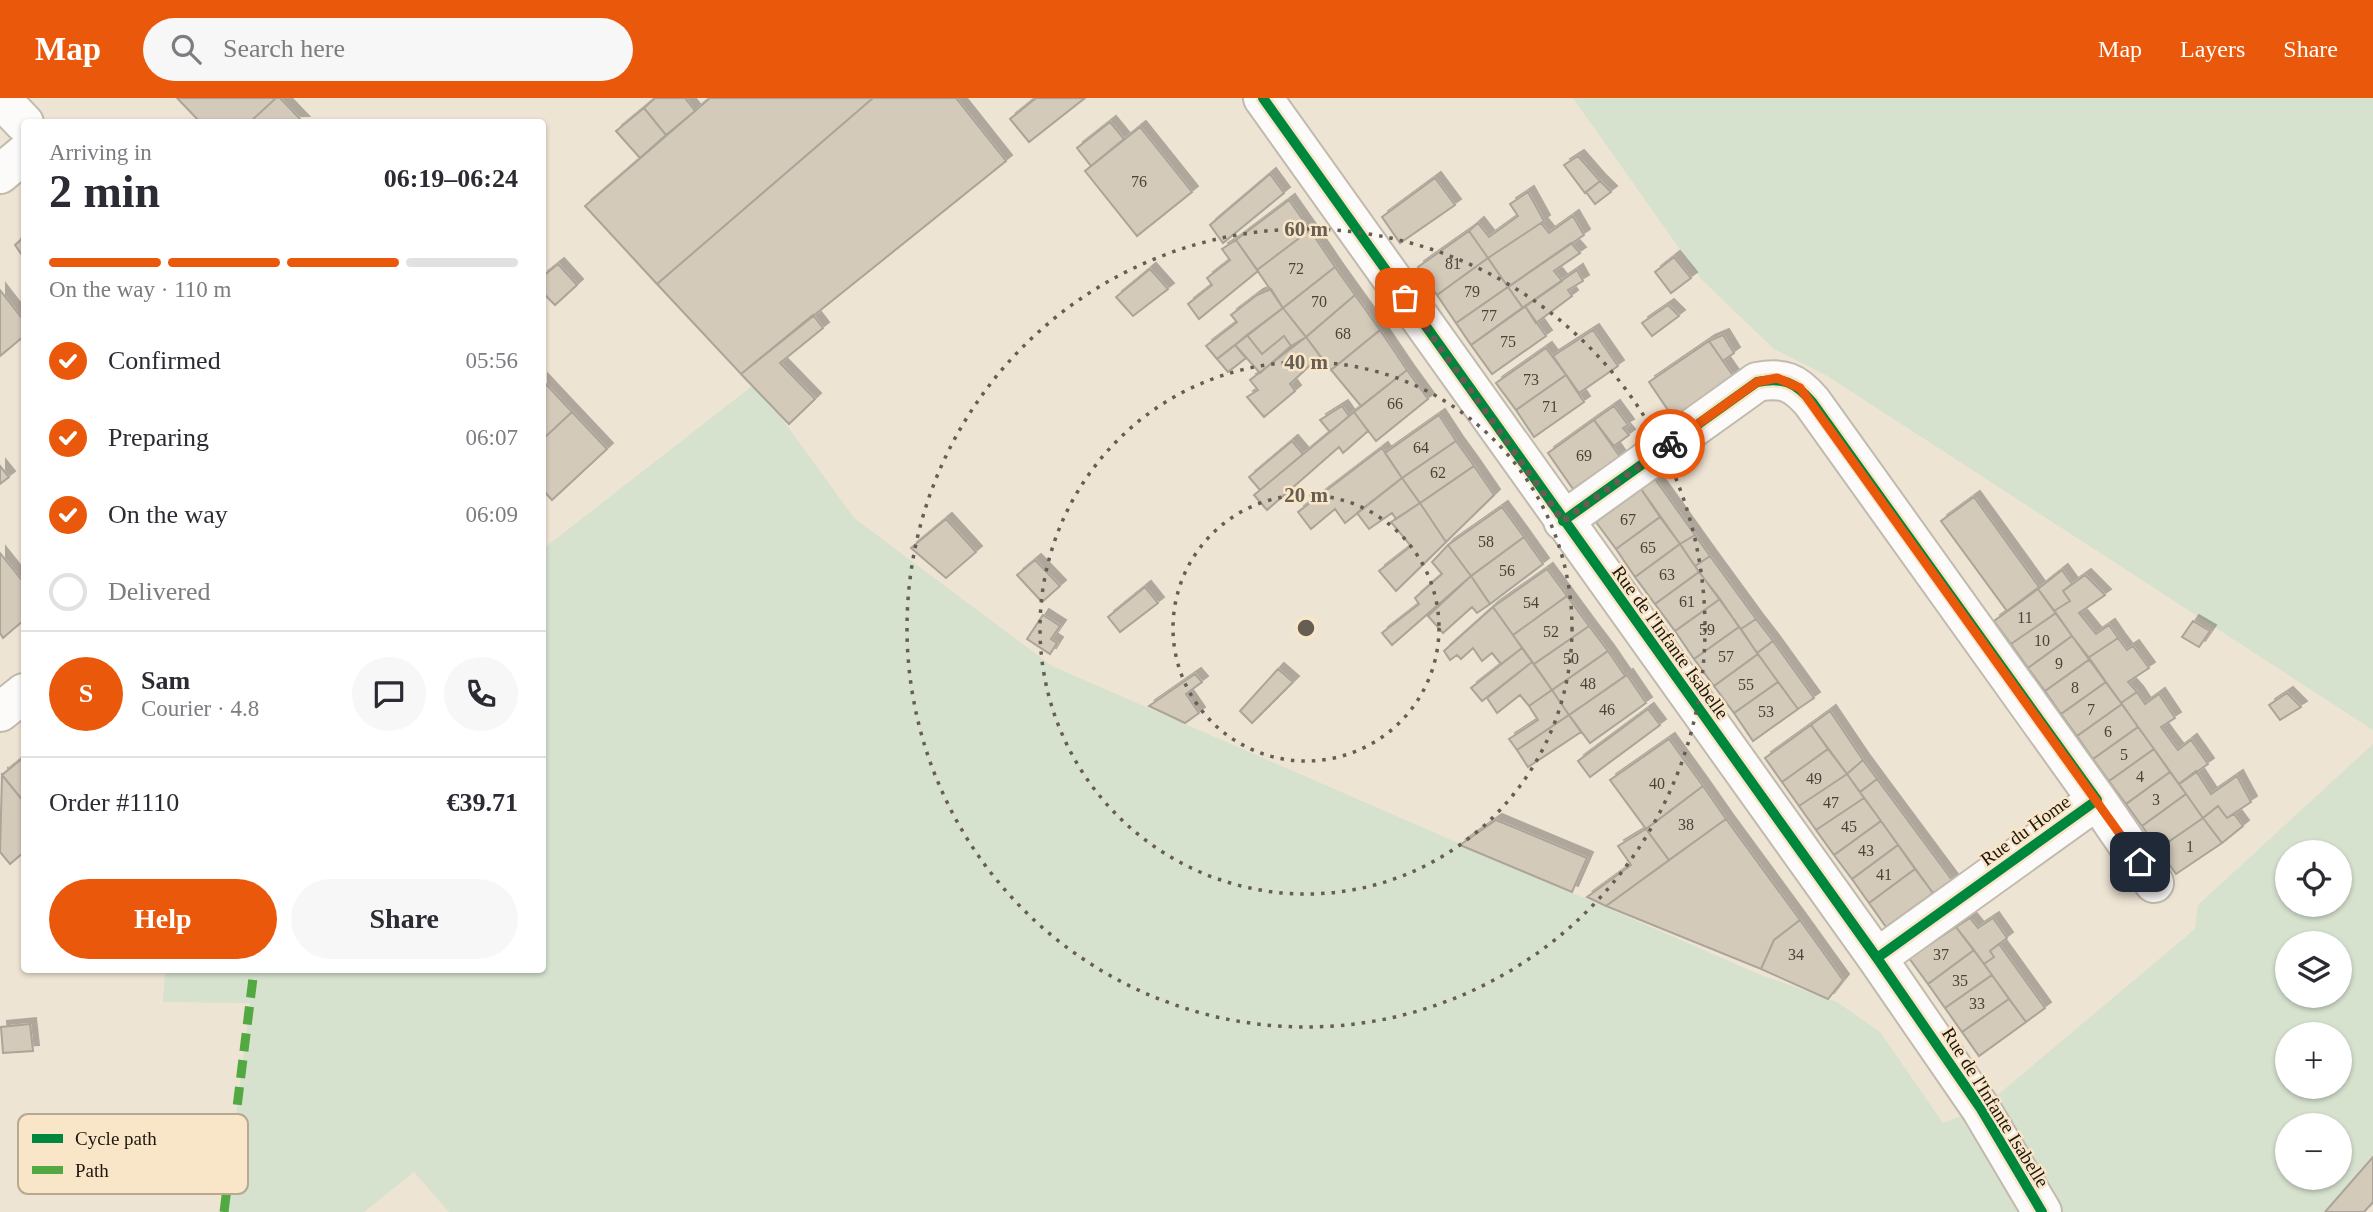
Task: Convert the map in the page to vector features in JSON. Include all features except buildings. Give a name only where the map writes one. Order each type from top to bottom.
[{"type":"street","points":[[0,98],[21,120]]},
{"type":"street","name":"Rue de l'Infante Isabelle","points":[[1263,98],[1877,958],[1981,1109],[2042,1212]]},
{"type":"street","points":[[0,174],[21,156]]},
{"type":"street","name":"Rue du Home","points":[[1563,521],[1757,382],[1777,378],[1791,382],[1812,402],[2154,883]]},
{"type":"street","points":[[0,712],[21,695]]},
{"type":"street","name":"Rue du Home","points":[[1877,958],[2097,800]]},
{"type":"green space","points":[[1573,98],[2373,98],[2373,730],[1829,377],[1774,349],[1701,279]]},
{"type":"green space","points":[[756,383],[854,518],[1052,666],[1761,975],[1837,1002],[1880,1032],[1943,1123],[1981,1109],[2195,929],[2198,905],[2373,744],[2373,1162],[2352,1185],[2352,1113],[2275,1113],[2275,1190],[2348,1190],[2328,1212],[449,1212],[414,1172],[364,1212],[224,1212],[226,1194],[248,1194],[248,1114],[236,1114],[250,1003],[163,1002],[165,973],[546,973],[546,547]]},
{"type":"marked path","points":[[236,1114],[254,973]]},
{"type":"marked path","points":[[224,1212],[226,1194]]},
{"type":"cycle path","points":[[1263,98],[1877,958],[1981,1109],[2042,1212]]},
{"type":"cycle path","points":[[1563,521],[1757,382],[1774,380],[1788,383],[1812,402],[2097,800],[1877,958]]},
{"type":"way so far","points":[[1405,298],[1563,521],[1670,444]]},
{"type":"route","points":[[1670,444],[1757,382],[1777,378],[1800,388],[2140,862]]}]
